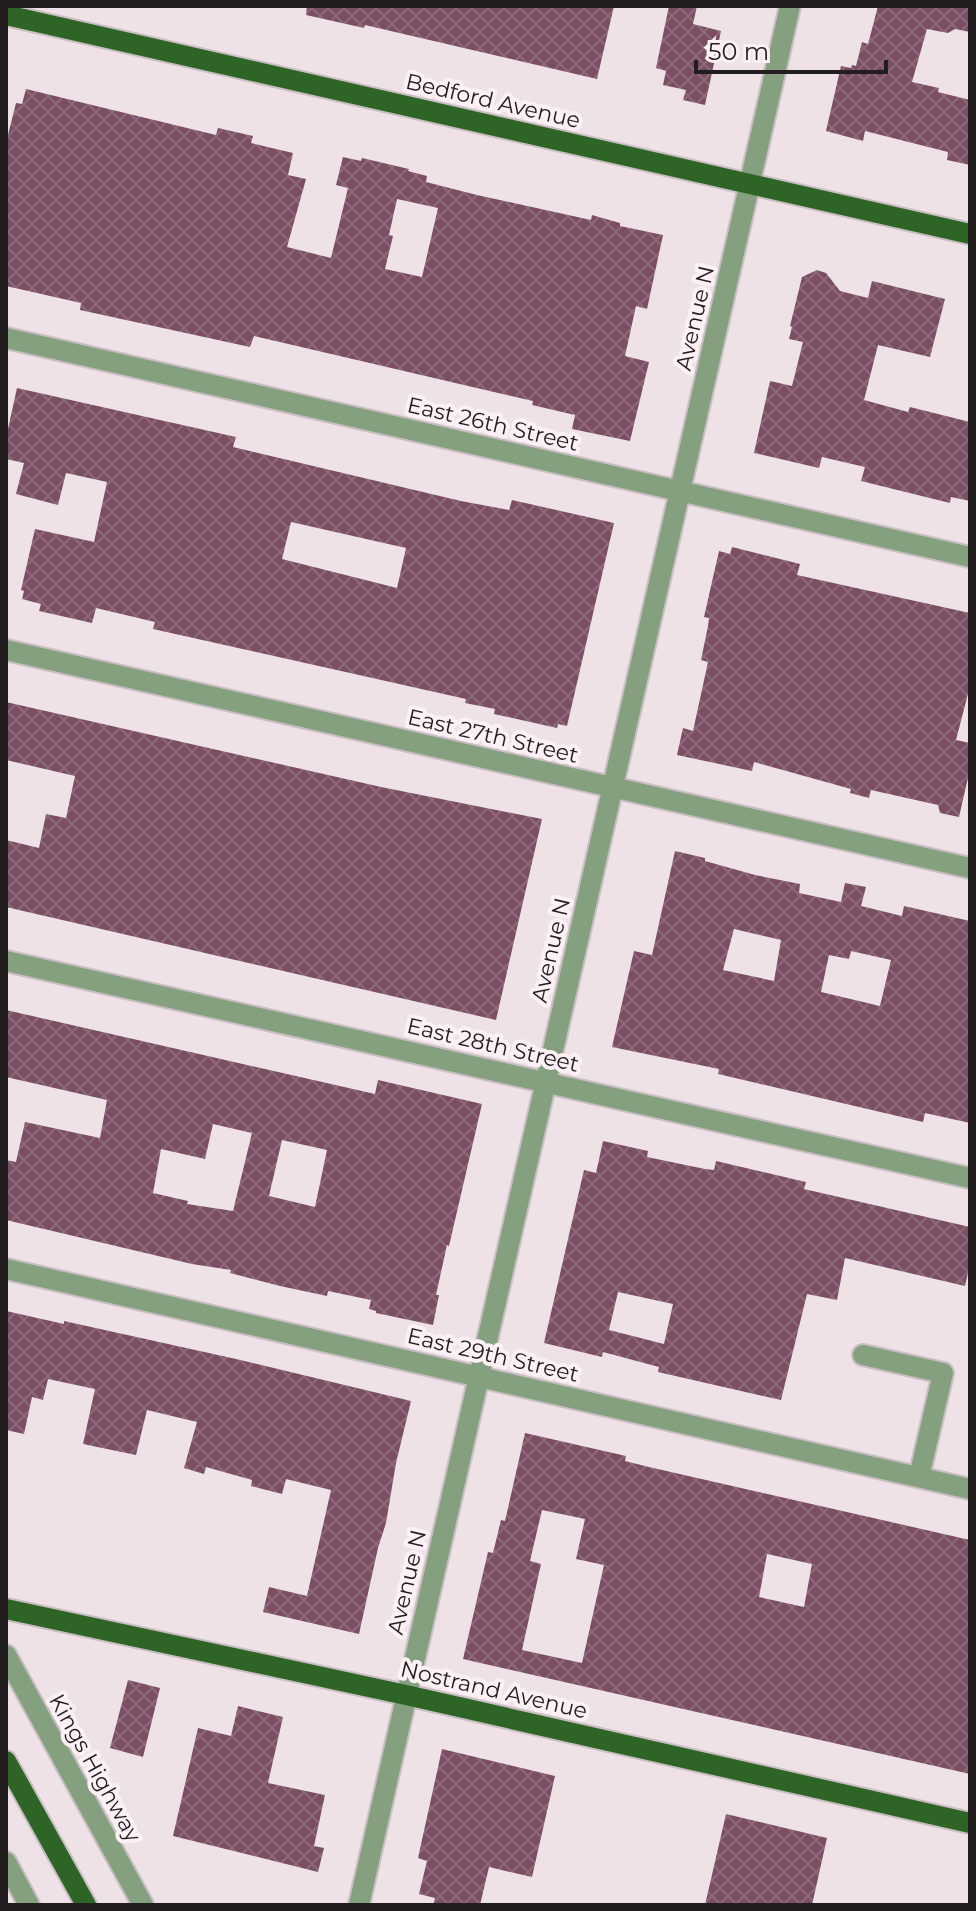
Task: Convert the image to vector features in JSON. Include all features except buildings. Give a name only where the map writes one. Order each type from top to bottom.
[{"type":"main road","name":"Bedford Avenue","points":[[6,15],[970,234]]},
{"type":"main road","name":"Nostrand Avenue","points":[[6,1609],[406,1695],[970,1823]]},
{"type":"main road","points":[[6,1761],[86,1905]]},
{"type":"street","name":"Avenue N","points":[[359,1905],[790,6]]},
{"type":"street","name":"East 26th Street","points":[[6,338],[970,557]]},
{"type":"street","name":"East 27th Street","points":[[6,650],[970,868]]},
{"type":"street","name":"East 28th Street","points":[[6,961],[970,1178]]},
{"type":"street","name":"East 29th Street","points":[[6,1269],[970,1489]]},
{"type":"street","points":[[863,1355],[943,1373],[919,1477]]},
{"type":"street","name":"Kings Highway","points":[[6,1655],[143,1905]]},
{"type":"street","points":[[6,1862],[29,1905]]}]
